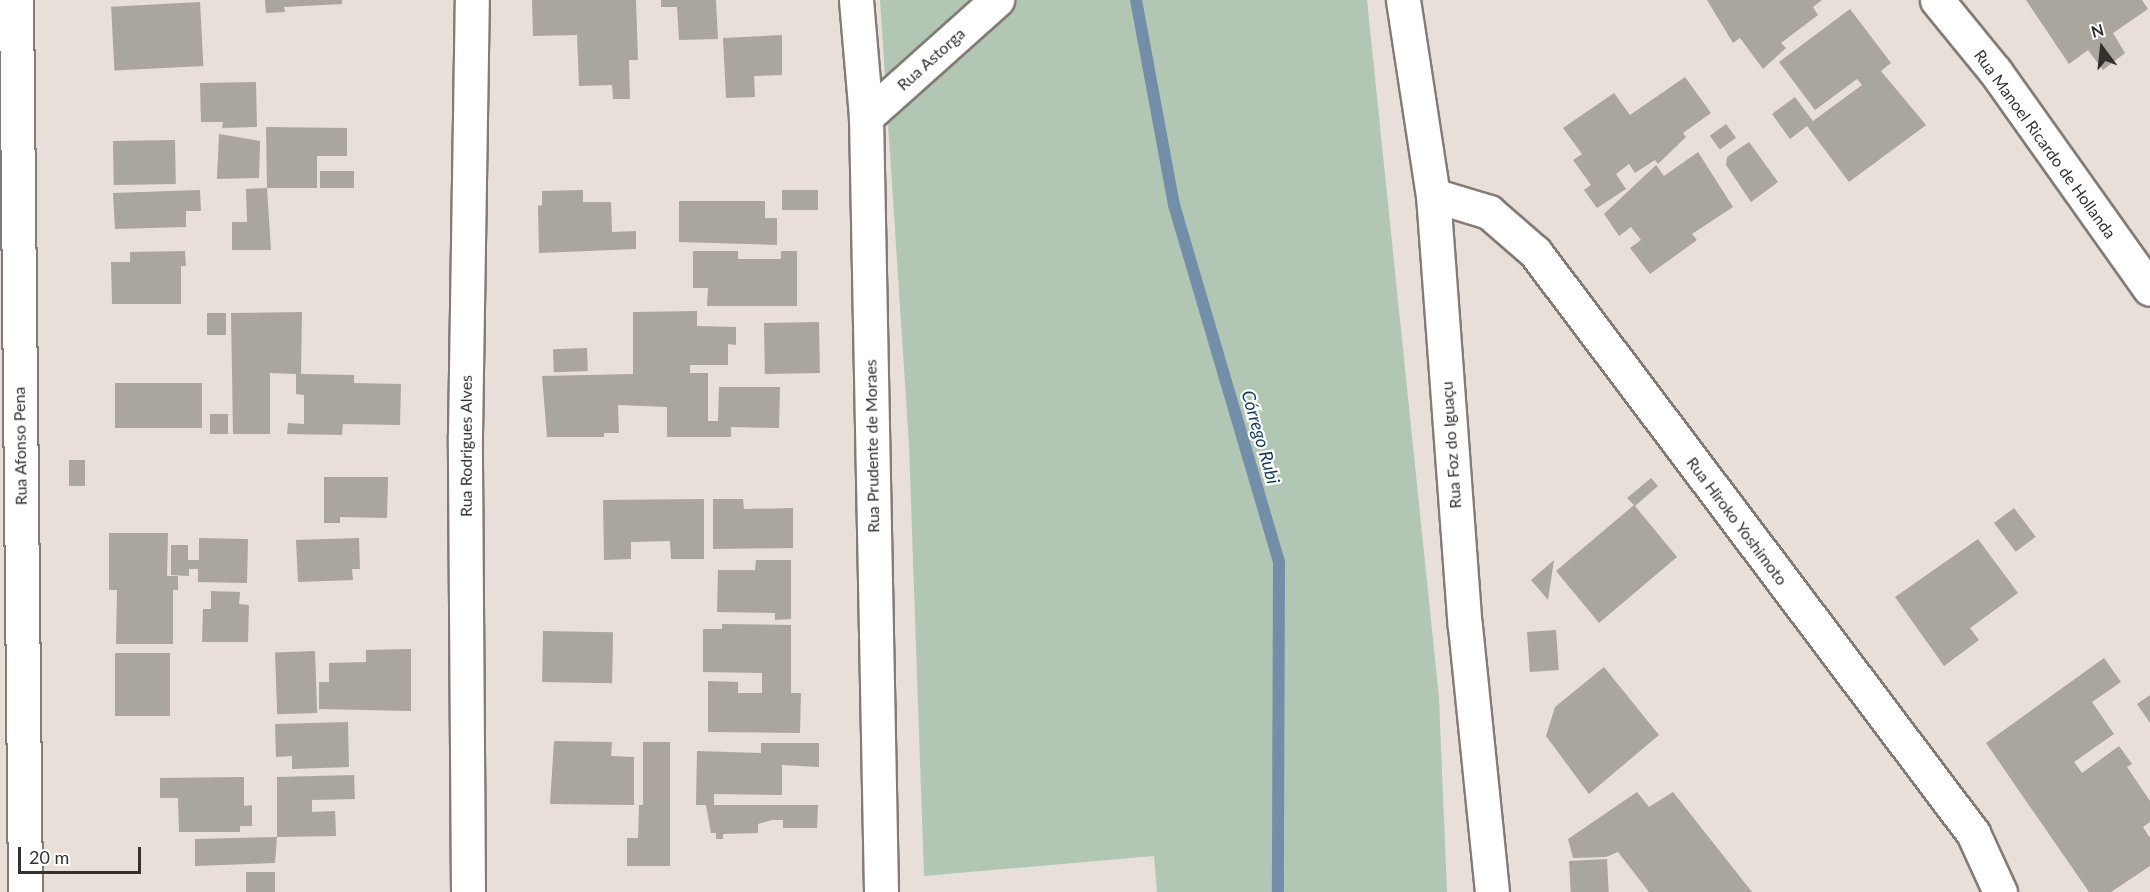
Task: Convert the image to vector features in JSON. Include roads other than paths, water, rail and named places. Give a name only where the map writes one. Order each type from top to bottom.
[{"type":"street","name":"Rua Afonso Pena","points":[[16,0],[25,892]]},
{"type":"street","name":"Rua Rodrigues Alves","points":[[468,892],[465,435],[472,0]]},
{"type":"street","name":"Rua Prudente de Moraes","points":[[856,0],[866,117],[881,892]]},
{"type":"street","name":"Rua Astorga","points":[[866,117],[997,0]]},
{"type":"street","name":"Rua Foz do Iguaçu","points":[[1403,0],[1433,195],[1465,626],[1492,892]]},
{"type":"street","name":"Rua Manoel Ricardo de Hollanda","points":[[1938,0],[1995,71],[2150,290]]},
{"type":"street","name":"Rua Hiroko Yoshimoto","points":[[1433,195],[1489,212],[1535,252],[1973,833],[2000,892]]},
{"type":"waterway","name":"Córrego Rubi","points":[[1136,0],[1174,205],[1279,562],[1278,892]]}]
